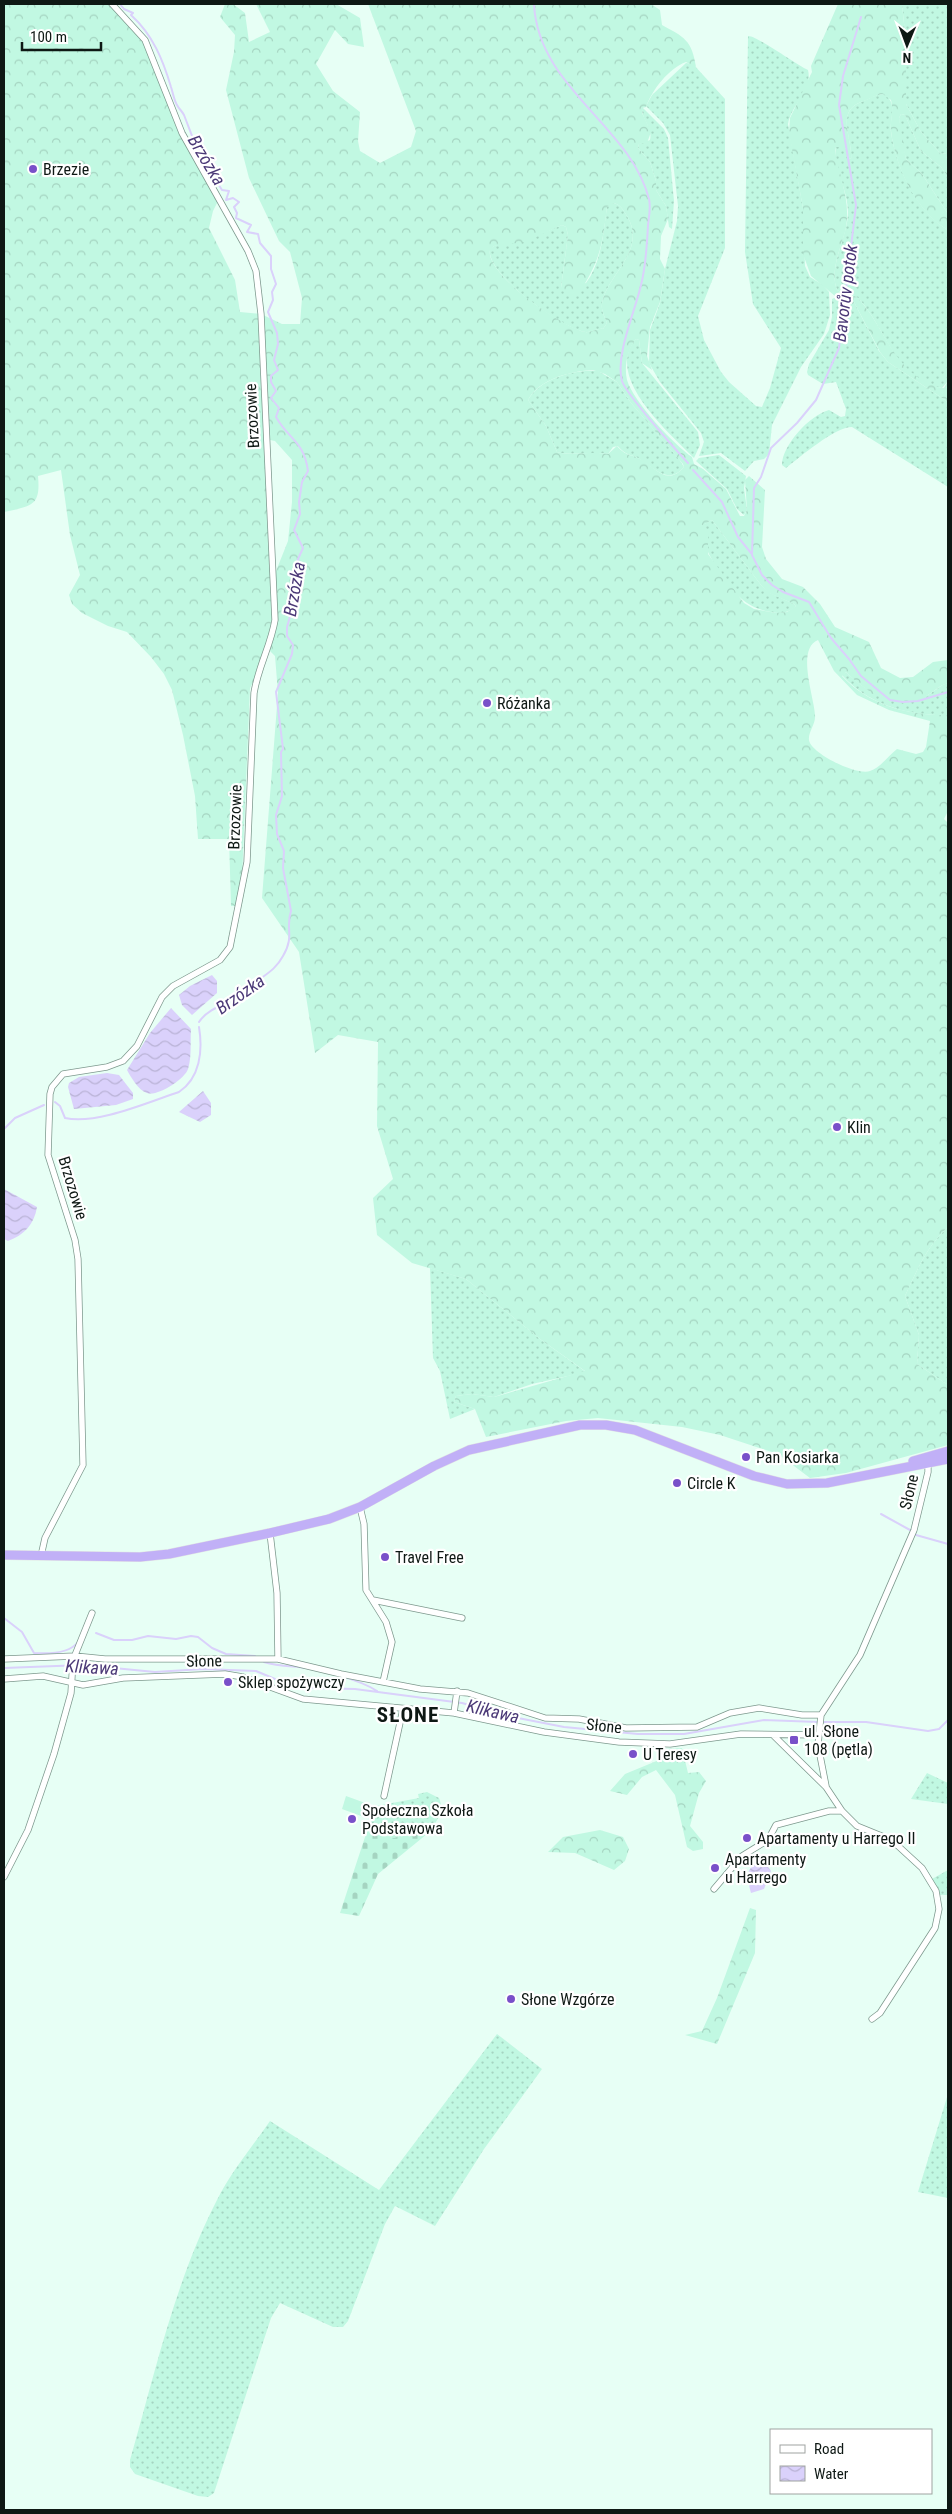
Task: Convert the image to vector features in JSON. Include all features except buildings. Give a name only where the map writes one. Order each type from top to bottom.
[{"type":"highway","points":[[4,1555],[115,1558],[157,1556],[270,1533],[329,1519],[360,1507],[434,1466],[469,1450],[587,1424],[613,1425],[635,1430],[746,1473],[779,1483],[820,1484],[927,1460],[948,1451]]},
{"type":"highway","points":[[927,1460],[948,1459]]},
{"type":"street","name":"Brzozowie","points":[[41,1556],[46,1538],[83,1465],[78,1259],[75,1240],[48,1155],[50,1094],[52,1087],[63,1074],[107,1067],[128,1056],[137,1046],[162,997],[173,986],[220,960],[230,947],[246,868],[254,693],[258,675],[272,637],[274,620],[261,323],[256,271],[248,252],[182,133],[145,40],[112,4]]},
{"type":"street","name":"Słone","points":[[821,1717],[860,1656],[908,1544],[921,1503],[928,1472],[927,1460]]},
{"type":"street","points":[[360,1507],[364,1524],[364,1580],[366,1590],[386,1622],[392,1642],[383,1682]]},
{"type":"street","points":[[270,1533],[277,1586],[278,1659]]},
{"type":"street","points":[[374,1600],[462,1618]]},
{"type":"street","points":[[4,1877],[34,1814],[60,1738],[72,1684],[71,1672],[74,1658],[92,1613]]},
{"type":"street","points":[[4,1659],[278,1659],[383,1682],[456,1694],[545,1718],[579,1719],[626,1728],[697,1727],[730,1713],[759,1708],[821,1717],[818,1732],[826,1787]]},
{"type":"street","name":"Słone","points":[[4,1679],[43,1676],[83,1685],[123,1678],[225,1674],[243,1677],[303,1699],[454,1714],[544,1732],[619,1742],[670,1744],[733,1734],[774,1736],[818,1732]]},
{"type":"street","points":[[454,1714],[456,1694]]},
{"type":"street","points":[[384,1796],[403,1709]]},
{"type":"street","points":[[774,1736],[826,1787],[842,1811],[857,1826],[889,1839],[922,1868],[933,1883],[939,1902],[939,1916],[931,1935],[880,2013],[872,2019]]},
{"type":"street","points":[[714,1889],[742,1856],[768,1840],[776,1825],[828,1811],[842,1811]]},
{"type":"green space","points":[[4,4],[112,4],[138,30],[172,110],[219,199],[213,211],[209,228],[235,280],[240,312],[261,314],[282,324],[300,324],[302,298],[290,252],[279,241],[249,178],[226,90],[234,52],[235,35],[220,17],[225,4],[233,4],[245,13],[249,42],[270,32],[256,4],[336,4],[360,18],[364,47],[348,44],[335,30],[316,64],[333,91],[360,112],[358,141],[360,151],[380,163],[411,147],[416,131],[368,4],[651,4],[660,10],[662,25],[686,40],[692,51],[696,67],[686,62],[673,69],[652,94],[646,107],[642,108],[642,113],[651,132],[647,143],[639,144],[638,148],[650,162],[656,181],[656,190],[666,206],[668,219],[661,236],[660,259],[665,269],[660,302],[650,327],[647,356],[652,370],[642,363],[639,340],[636,339],[628,353],[626,364],[627,380],[637,399],[655,422],[675,443],[692,457],[694,464],[703,469],[726,489],[740,516],[744,516],[747,510],[745,480],[749,476],[765,490],[762,547],[766,559],[782,579],[803,587],[820,604],[835,627],[869,642],[881,668],[900,678],[913,677],[933,662],[948,660],[948,683],[918,700],[908,702],[888,700],[861,685],[846,672],[842,676],[864,694],[891,707],[904,711],[948,715],[948,811],[944,819],[948,823],[948,1227],[928,1250],[905,1296],[919,1335],[917,1364],[948,1385],[948,1445],[846,1473],[810,1478],[778,1454],[720,1435],[682,1427],[598,1418],[566,1421],[486,1437],[475,1409],[454,1402],[456,1396],[472,1394],[494,1397],[585,1371],[540,1339],[466,1279],[412,1263],[377,1235],[373,1198],[393,1179],[377,1126],[378,1042],[338,1035],[315,1053],[299,952],[262,898],[278,693],[275,656],[269,650],[250,688],[242,878],[236,906],[231,906],[229,839],[198,839],[195,796],[183,735],[172,690],[164,674],[127,632],[108,626],[82,613],[72,604],[69,595],[80,575],[70,535],[61,470],[38,476],[38,494],[32,503],[4,512]],"holes":[[[614,203],[622,208],[632,229],[633,240],[624,262],[605,293],[602,307],[607,323],[603,329],[585,332],[560,320],[527,298],[500,272],[492,260],[490,250],[494,246],[525,242],[562,225],[566,227],[568,235],[561,288],[565,293],[577,296],[591,273],[599,254],[607,207]],[[593,370],[605,374],[617,382],[631,403],[683,464],[684,467],[678,473],[672,475],[661,474],[617,446],[608,454],[567,454],[557,452],[546,426],[528,400],[533,393],[548,382],[566,374]],[[270,440],[275,441],[292,460],[292,502],[288,541],[274,576],[267,442]],[[712,520],[761,585],[769,593],[796,606],[787,612],[776,613],[754,609],[744,603],[708,554],[708,536],[701,526]],[[818,640],[834,671],[857,695],[889,710],[930,721],[926,747],[923,752],[916,754],[897,749],[877,767],[864,772],[836,763],[812,746],[809,740],[815,715],[808,674],[808,653],[812,645]]]},
{"type":"green space","points":[[838,4],[902,4],[906,43],[906,104],[921,132],[941,154],[948,153],[948,177],[941,167],[921,151],[905,115],[901,114],[899,118],[906,159],[922,174],[948,214],[948,230],[926,212],[902,173],[893,145],[891,100],[883,94],[861,102],[853,106],[847,119],[851,159],[845,147],[836,147],[835,151],[846,201],[847,221],[835,268],[835,283],[837,290],[858,298],[893,350],[912,373],[941,388],[944,388],[948,381],[948,402],[888,362],[880,352],[853,300],[846,296],[835,296],[811,276],[803,254],[803,208],[789,133],[790,118],[812,72],[811,66]]},
{"type":"green space","points":[[902,4],[948,4],[948,153],[941,154],[921,132],[906,104],[906,43]]},
{"type":"green space","points":[[748,36],[759,40],[808,70],[809,77],[805,91],[793,110],[788,124],[803,208],[805,266],[810,277],[823,285],[829,292],[830,315],[824,334],[801,367],[772,425],[769,454],[764,459],[754,461],[745,471],[721,453],[699,456],[704,442],[701,433],[660,382],[649,363],[650,330],[660,303],[665,269],[677,221],[678,206],[670,135],[663,123],[646,106],[652,95],[686,63],[693,64],[725,99],[725,248],[698,316],[704,340],[721,372],[729,382],[756,406],[762,407],[770,388],[781,348],[753,304],[745,252]]},
{"type":"green space","points":[[883,94],[891,101],[891,132],[898,159],[909,187],[926,212],[948,230],[948,381],[942,388],[926,384],[903,365],[868,310],[858,298],[837,290],[835,281],[836,262],[845,233],[848,214],[846,197],[836,162],[836,147],[845,147],[851,159],[847,127],[849,112],[853,106]]},
{"type":"green space","points":[[642,107],[664,129],[668,138],[674,201],[672,229],[669,227],[666,206],[656,190],[656,181],[650,162],[638,148],[639,144],[650,140],[650,131],[643,116]]},
{"type":"green space","points":[[901,114],[905,115],[921,151],[941,167],[948,177],[948,214],[922,174],[906,159],[901,139],[899,118]]},
{"type":"green space","points":[[614,203],[620,206],[627,216],[632,229],[633,240],[624,262],[605,293],[602,307],[607,323],[603,329],[585,332],[560,321],[544,311],[512,285],[492,260],[490,249],[494,246],[543,233],[562,225],[566,227],[568,235],[561,288],[586,283],[599,256],[607,207],[609,204]]},
{"type":"green space","points":[[841,295],[853,300],[879,351],[888,362],[948,402],[948,487],[852,427],[845,428],[827,437],[786,468],[782,465],[783,457],[792,440],[806,424],[829,410],[841,417],[845,416],[846,409],[836,382],[823,384],[808,375],[807,372],[809,364],[829,330],[832,317],[832,299]]},
{"type":"green space","points":[[636,339],[639,340],[642,363],[698,432],[700,445],[694,458],[656,419],[643,403],[633,386],[628,370],[628,354]]},
{"type":"green space","points":[[598,371],[617,382],[631,403],[684,467],[673,475],[662,474],[638,458],[624,452],[618,446],[613,447],[608,454],[567,454],[557,452],[546,426],[528,400],[541,386],[559,376],[569,373]]},
{"type":"green space","points":[[719,455],[746,476],[744,488],[747,510],[744,515],[737,509],[727,489],[696,461],[699,458]]},
{"type":"green space","points":[[712,520],[761,585],[770,593],[796,606],[784,612],[771,612],[751,605],[734,592],[721,575],[707,550],[700,526]]},
{"type":"green space","points":[[846,672],[873,693],[893,700],[914,700],[928,695],[948,683],[948,715],[918,713],[890,707],[864,694],[842,675]]},
{"type":"green space","points":[[948,1227],[948,1385],[917,1364],[919,1335],[905,1296],[928,1250]]},
{"type":"green space","points":[[430,1268],[466,1279],[540,1339],[586,1372],[532,1384],[494,1397],[472,1394],[456,1396],[454,1402],[475,1409],[450,1419],[440,1371],[433,1358]]},
{"type":"green space","points":[[682,1748],[688,1773],[699,1772],[706,1781],[699,1793],[690,1826],[703,1842],[703,1849],[693,1851],[687,1847],[675,1795],[656,1770],[642,1777],[627,1795],[610,1791],[625,1774],[659,1760],[663,1749]]},
{"type":"green space","points":[[927,1773],[948,1783],[948,1804],[911,1799]]},
{"type":"green space","points":[[427,1792],[439,1798],[441,1808],[436,1821],[427,1834],[425,1827],[394,1838],[367,1831],[376,1806],[419,1798],[418,1794]]},
{"type":"green space","points":[[346,1796],[368,1804],[364,1817],[342,1809]]},
{"type":"green space","points":[[426,1827],[427,1834],[378,1874],[359,1916],[340,1913],[367,1831],[394,1838]]},
{"type":"green space","points":[[600,1830],[623,1837],[629,1849],[625,1861],[614,1870],[575,1853],[548,1852],[563,1837]]},
{"type":"green space","points":[[948,1870],[948,1895],[939,1895],[932,1879]]},
{"type":"green space","points":[[750,1908],[756,1910],[755,1953],[717,2044],[685,2035],[702,2031],[717,1998]]},
{"type":"green space","points":[[497,2034],[542,2069],[484,2149],[435,2226],[395,2206],[385,2224],[348,2321],[343,2327],[333,2327],[280,2303],[271,2318],[214,2493],[208,2497],[198,2496],[135,2474],[130,2467],[130,2460],[157,2361],[189,2263],[217,2200],[235,2170],[270,2121],[379,2190]]},
{"type":"green space","points":[[948,2094],[948,2198],[918,2192]]},
{"type":"water","points":[[212,975],[217,981],[217,993],[192,1015],[182,1005],[179,995],[190,986]]},
{"type":"water","points":[[171,1008],[191,1029],[188,1069],[182,1078],[164,1090],[152,1094],[147,1093],[138,1086],[127,1070],[150,1033]]},
{"type":"water","points":[[107,1073],[119,1075],[133,1093],[133,1099],[116,1105],[74,1109],[68,1087],[69,1083],[79,1077]]},
{"type":"water","points":[[203,1091],[211,1103],[211,1115],[200,1122],[179,1112]]},
{"type":"water","points":[[4,1189],[37,1207],[31,1224],[19,1236],[8,1241],[4,1239]]},
{"type":"water","points":[[757,1864],[766,1864],[771,1871],[764,1889],[751,1893],[748,1876],[750,1869]]},
{"type":"waterway","name":"Brzózka","points":[[120,4],[124,9],[133,13],[131,15],[139,23],[156,48],[175,101],[184,115],[199,151],[214,170],[213,176],[222,190],[229,191],[226,200],[233,198],[239,202],[234,207],[237,213],[236,218],[251,225],[247,232],[258,234],[260,243],[271,256],[271,269],[276,284],[272,292],[273,300],[268,312],[277,333],[278,344],[274,360],[278,370],[271,376],[271,382],[276,391],[271,398],[279,408],[276,417],[300,447],[308,471],[302,482],[299,502],[300,514],[294,530],[303,548],[298,559],[299,575],[293,581],[295,599],[287,627],[287,636],[293,645],[292,654],[276,692],[283,749],[281,752],[282,796],[276,815],[277,834],[284,851],[283,868],[291,911],[287,949],[273,969],[244,993],[214,1009],[199,1022]]},
{"type":"waterway","points":[[534,4],[539,33],[551,60],[567,83],[624,149],[639,173],[649,199],[650,212],[644,270],[623,346],[621,359],[622,381],[641,409],[688,463]]},
{"type":"waterway","name":"Bavorův potok","points":[[861,17],[843,76],[839,105],[856,205],[839,348],[816,400],[797,423],[771,448],[761,477],[754,488],[752,555],[762,575],[772,585],[783,592],[809,602],[831,638],[861,676],[890,700],[903,702],[918,701],[948,692]]},
{"type":"waterway","points":[[693,470],[722,502],[738,537],[751,553]]},
{"type":"waterway","name":"Brzózka","points":[[55,1102],[60,1106],[65,1118],[92,1118],[122,1111],[179,1092],[196,1072],[201,1045],[199,1027]]},
{"type":"waterway","name":"Brzózka","points":[[4,1129],[15,1118],[44,1105]]},
{"type":"waterway","points":[[881,1514],[910,1530]]},
{"type":"waterway","points":[[916,1535],[948,1544]]},
{"type":"waterway","points":[[4,1618],[22,1632],[34,1653],[64,1651],[78,1642]]},
{"type":"waterway","points":[[96,1633],[114,1640],[132,1640],[148,1636],[176,1639],[191,1636],[198,1637],[212,1648],[226,1654],[255,1656]]},
{"type":"waterway","points":[[264,1662],[328,1673],[351,1679],[377,1691]]},
{"type":"waterway","name":"Klikawa","points":[[4,1668],[83,1665],[155,1672],[203,1669],[256,1671],[275,1679],[314,1688],[355,1689],[462,1703],[518,1718],[564,1727],[638,1734],[684,1734],[764,1720],[818,1722]]},
{"type":"waterway","name":"Klikawa","points":[[823,1722],[866,1722],[928,1731],[939,1729],[948,1720]]},
{"type":"place","name":"Brzezie","points":[[33,169]]},
{"type":"place","name":"Różanka","points":[[487,703]]},
{"type":"place","name":"Klin","points":[[837,1127]]},
{"type":"place","name":"Pan Kosiarka","points":[[746,1457]]},
{"type":"place","name":"Circle K","points":[[677,1483]]},
{"type":"place","name":"Travel Free","points":[[385,1557]]},
{"type":"place","name":"Sklep spożywczy","points":[[228,1682]]},
{"type":"place","name":"ul. Słone 108 (pętla)","points":[[794,1740]]},
{"type":"place","name":"U Teresy","points":[[633,1754]]},
{"type":"place","name":"Społeczna Szkoła Podstawowa","points":[[352,1819]]},
{"type":"place","name":"Apartamenty u Harrego II","points":[[747,1838]]},
{"type":"place","name":"Apartamenty u Harrego","points":[[715,1868]]},
{"type":"place","name":"Słone Wzgórze","points":[[511,1999]]},
{"type":"district","name":"SŁONE","points":[[408,1715]]}]
